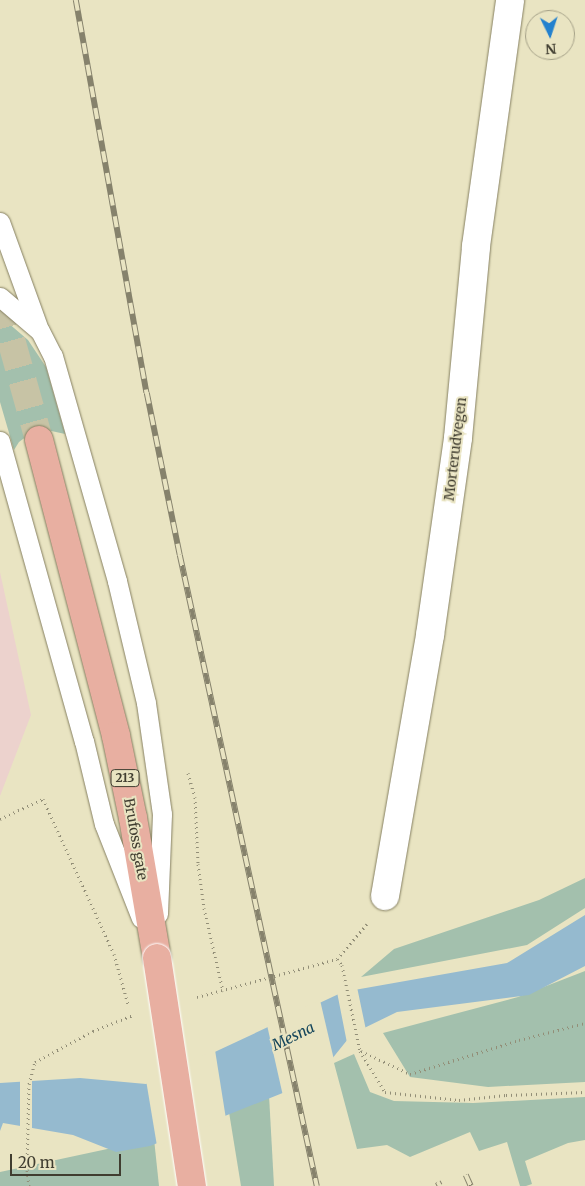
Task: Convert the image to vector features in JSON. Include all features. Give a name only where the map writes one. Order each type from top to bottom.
[{"type":"main road","name":"Brufoss gate","points":[[39,440],[116,736],[133,818],[157,958],[192,1186]]},
{"type":"street","name":"Morterudvegen","points":[[385,896],[427,654],[457,448],[476,246],[510,0]]},
{"type":"lane","points":[[0,222],[40,331],[53,356],[90,483],[146,703],[162,814],[157,958]]},
{"type":"lane","points":[[0,297],[40,331]]},
{"type":"lane","points":[[0,440],[84,741],[104,824],[157,958]]},
{"type":"path","points":[[188,773],[196,804],[198,864],[204,908],[222,991]]},
{"type":"path","points":[[0,819],[43,799],[114,954],[131,1016]]},
{"type":"path","points":[[337,959],[364,929],[385,896]]},
{"type":"path","points":[[342,965],[360,1051],[385,1092],[459,1100],[506,1095],[585,1092]]},
{"type":"path","points":[[360,1051],[410,1074],[519,1040],[585,1023]]},
{"type":"path","points":[[29,1084],[27,1169],[29,1186]]},
{"type":"shaded area","points":[[0,572],[31,715],[0,796]]},
{"type":"green space","points":[[0,316],[28,340],[46,367],[65,434],[47,430],[27,436],[19,442],[14,450],[0,402]]},
{"type":"green space","points":[[585,878],[585,908],[527,945],[361,977],[394,949],[539,900]]},
{"type":"green space","points":[[585,971],[585,1082],[488,1087],[410,1077],[383,1033],[518,997]]},
{"type":"green space","points":[[354,1054],[370,1092],[394,1101],[473,1103],[585,1097],[585,1140],[568,1143],[525,1161],[532,1184],[526,1186],[520,1186],[507,1142],[479,1151],[470,1132],[410,1157],[387,1145],[357,1149],[334,1063]]},
{"type":"green space","points":[[268,1077],[274,1186],[241,1186],[228,1106]]},
{"type":"green space","points":[[154,1139],[159,1186],[0,1186],[0,1172]]},
{"type":"water","name":"Mesna","points":[[585,915],[585,966],[529,995],[397,1012],[352,1034],[315,1080],[150,1146],[116,1152],[73,1135],[3,1123],[0,1131],[0,1083],[80,1078],[146,1084],[343,992],[507,963]]},
{"type":"pier","points":[[357,987],[366,1030],[353,1036],[347,1043],[337,992]]},
{"type":"pier","points":[[320,1000],[334,1060],[316,1082],[283,1096],[267,1025]]},
{"type":"pier","points":[[215,1050],[226,1119],[157,1146],[146,1080]]},
{"type":"pier","points":[[32,1078],[32,1131],[20,1129],[20,1079]]},
{"type":"tunnel","points":[[0,300],[39,440]]},
{"type":"railway","points":[[76,0],[147,393],[180,555],[317,1186]]},
{"type":"railway","points":[[466,1175],[471,1186]]},
{"type":"railway","points":[[438,1182],[440,1186]]}]
